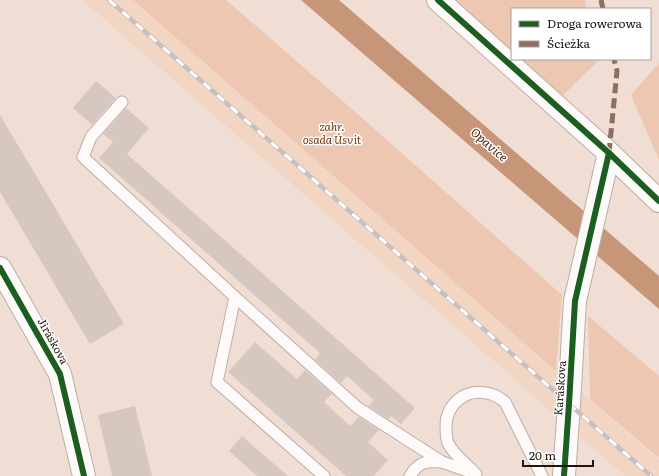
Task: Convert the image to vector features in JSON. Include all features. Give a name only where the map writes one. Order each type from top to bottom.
[{"type":"street","points":[[438,0],[609,153],[659,201]]},
{"type":"street","name":"Karáskova","points":[[564,476],[575,301],[609,153]]},
{"type":"street","name":"Jiráskova","points":[[0,268],[60,374],[84,476]]},
{"type":"lane","points":[[122,102],[90,137],[83,157],[358,408],[442,462],[477,475]]},
{"type":"lane","points":[[235,297],[217,382],[324,476]]},
{"type":"lane","points":[[477,475],[454,453],[448,443],[446,423],[448,413],[452,405],[458,400],[467,394],[487,393],[506,402],[542,476]]},
{"type":"lane","points":[[410,476],[414,469],[428,461],[442,462]]},
{"type":"shaded area","points":[[82,0],[135,0],[659,460],[659,476],[625,476]]},
{"type":"green space","name":"zahr. osada Úsvit","points":[[133,0],[226,0],[353,110],[562,295],[556,371]]},
{"type":"green space","points":[[450,0],[585,0],[587,8],[511,8],[511,53]]},
{"type":"green space","points":[[519,60],[599,60],[561,97]]},
{"type":"green space","points":[[659,63],[659,160],[631,95]]},
{"type":"green space","points":[[588,316],[659,376],[659,458],[590,399]]},
{"type":"water","name":"Opavice","points":[[301,0],[339,0],[659,276],[659,309]]},
{"type":"building","points":[[96,81],[116,98],[92,125],[73,108]]},
{"type":"building","points":[[126,108],[149,128],[127,154],[415,408],[401,424],[391,416],[388,419],[368,406],[374,400],[347,376],[341,383],[315,360],[320,353],[99,158],[113,142],[103,134]]},
{"type":"building","points":[[0,115],[124,324],[90,344],[0,192]]},
{"type":"building","points":[[255,342],[297,379],[305,370],[332,394],[324,402],[350,426],[359,417],[379,430],[368,442],[388,460],[374,476],[346,476],[228,372]]},
{"type":"building","points":[[135,406],[152,476],[112,476],[98,415]]},
{"type":"building","points":[[242,436],[288,476],[257,476],[229,451]]},
{"type":"railway","points":[[109,0],[651,476]]},
{"type":"marked path","points":[[601,0],[603,8]]},
{"type":"marked path","points":[[609,153],[617,71],[614,60]]},
{"type":"cycle path","points":[[438,0],[609,153],[659,201]]},
{"type":"cycle path","points":[[564,476],[575,301],[609,153]]},
{"type":"cycle path","points":[[0,268],[60,374],[84,476]]}]
